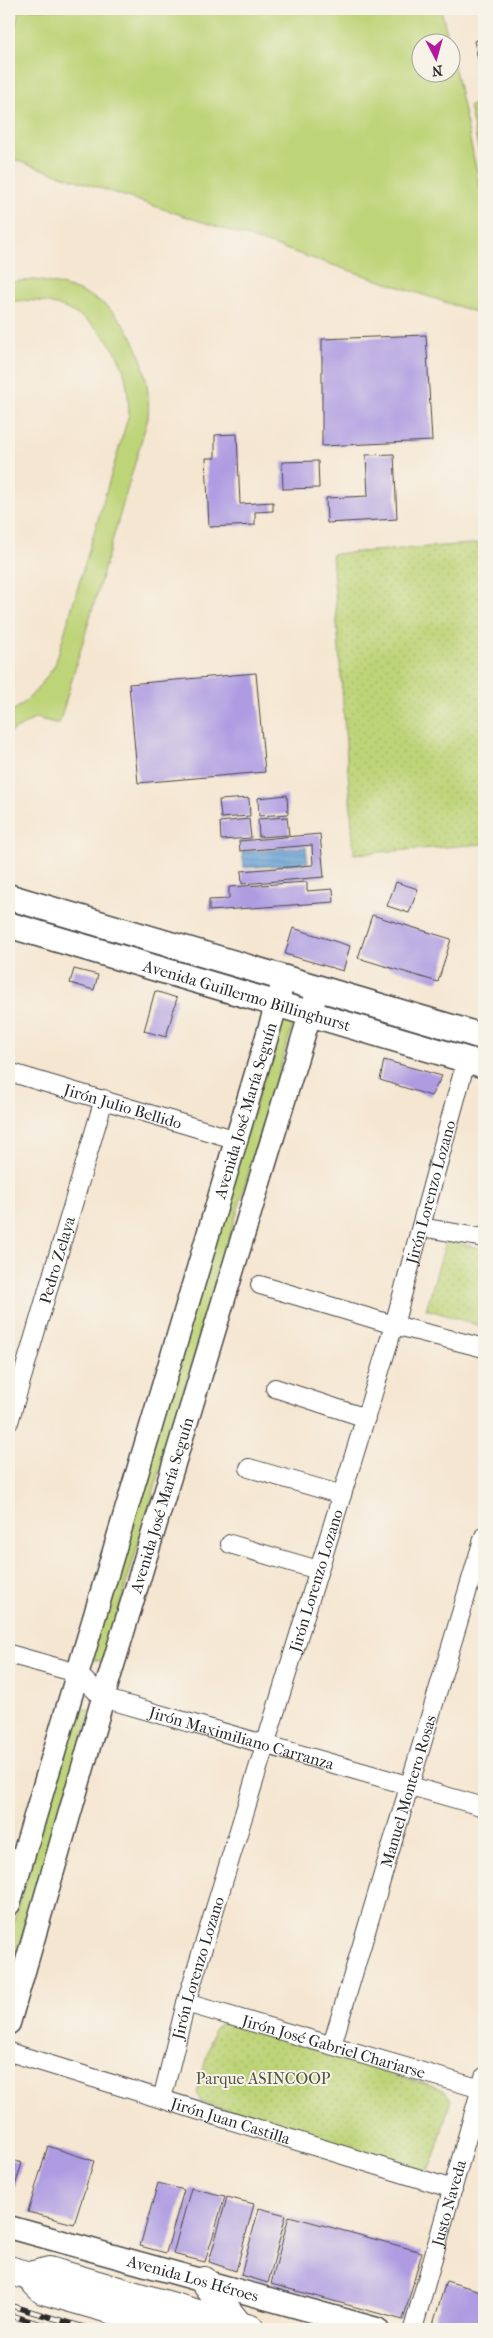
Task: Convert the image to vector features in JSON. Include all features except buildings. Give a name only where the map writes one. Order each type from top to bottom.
[{"type":"main road","name":"Avenida Guillermo Billinghurst","points":[[9,897],[484,1037]]},
{"type":"main road","name":"Avenida Guillermo Billinghurst","points":[[9,925],[475,1063]]},
{"type":"main road","name":"Avenida Los Héroes","points":[[19,2273],[49,2271],[244,2328]]},
{"type":"main road","name":"Avenida Los Héroes","points":[[19,2273],[43,2290],[178,2329]]},
{"type":"main road","points":[[204,2281],[244,2328]]},
{"type":"street","name":"Avenida José María Seguín","points":[[9,1904],[284,978]]},
{"type":"street","name":"Avenida José María Seguín","points":[[9,2023],[103,1698],[318,988]]},
{"type":"street","name":"Jirón Lorenzo Lozano","points":[[162,2099],[186,2003],[366,1418],[421,1227],[475,1063]]},
{"type":"street","name":"Jirón Julio Bellido","points":[[9,1072],[237,1140]]},
{"type":"street","name":"Pedro Zelaya","points":[[9,1422],[104,1099]]},
{"type":"street","points":[[421,1227],[484,1238]]},
{"type":"street","points":[[260,1285],[394,1325],[484,1348]]},
{"type":"street","points":[[275,1388],[366,1418]]},
{"type":"street","points":[[249,1468],[342,1495]]},
{"type":"street","name":"Manuel Montero Rosas","points":[[332,2045],[484,1536]]},
{"type":"street","points":[[230,1544],[318,1570]]},
{"type":"street","name":"Jirón Maximiliano Carranza","points":[[9,1654],[77,1674],[103,1698],[484,1807]]},
{"type":"street","name":"Jirón José Gabriel Chariarse","points":[[186,2003],[332,2045],[483,2083]]},
{"type":"street","name":"Jirón Juan Castilla","points":[[9,2052],[453,2189]]},
{"type":"street","name":"Justo Naveda","points":[[414,2329],[483,2083]]},
{"type":"street","name":"Avenida Los Héroes","points":[[9,2227],[377,2329]]},
{"type":"green space","points":[[20,9],[441,9],[447,32],[410,32],[410,82],[458,82],[484,206],[484,315],[9,158],[9,47]]},
{"type":"green space","points":[[484,103],[484,174],[469,106]]},
{"type":"green space","points":[[35,280],[50,282],[90,296],[105,305],[118,318],[129,332],[143,365],[147,383],[148,418],[59,724],[36,718],[9,733],[9,713],[29,698],[55,665],[129,414],[124,372],[117,355],[94,326],[63,308],[45,302],[27,300],[9,302],[9,282]]},
{"type":"green space","points":[[484,543],[484,844],[354,854],[332,554]]},
{"type":"green space","points":[[281,1020],[293,1024],[103,1662],[88,1658]]},
{"type":"green space","points":[[446,1241],[484,1249],[484,1327],[426,1309]]},
{"type":"green space","points":[[78,1707],[91,1711],[9,1983],[9,1937]]},
{"type":"green space","name":"Parque ASINCOOP","points":[[222,2023],[234,2024],[444,2090],[451,2099],[433,2161],[428,2169],[419,2170],[201,2102],[197,2093],[214,2029]]},
{"type":"water","points":[[306,847],[308,863],[244,868],[242,852]]},
{"type":"railway","points":[[9,2305],[90,2329]]},
{"type":"railway","points":[[9,2315],[58,2329]]}]
